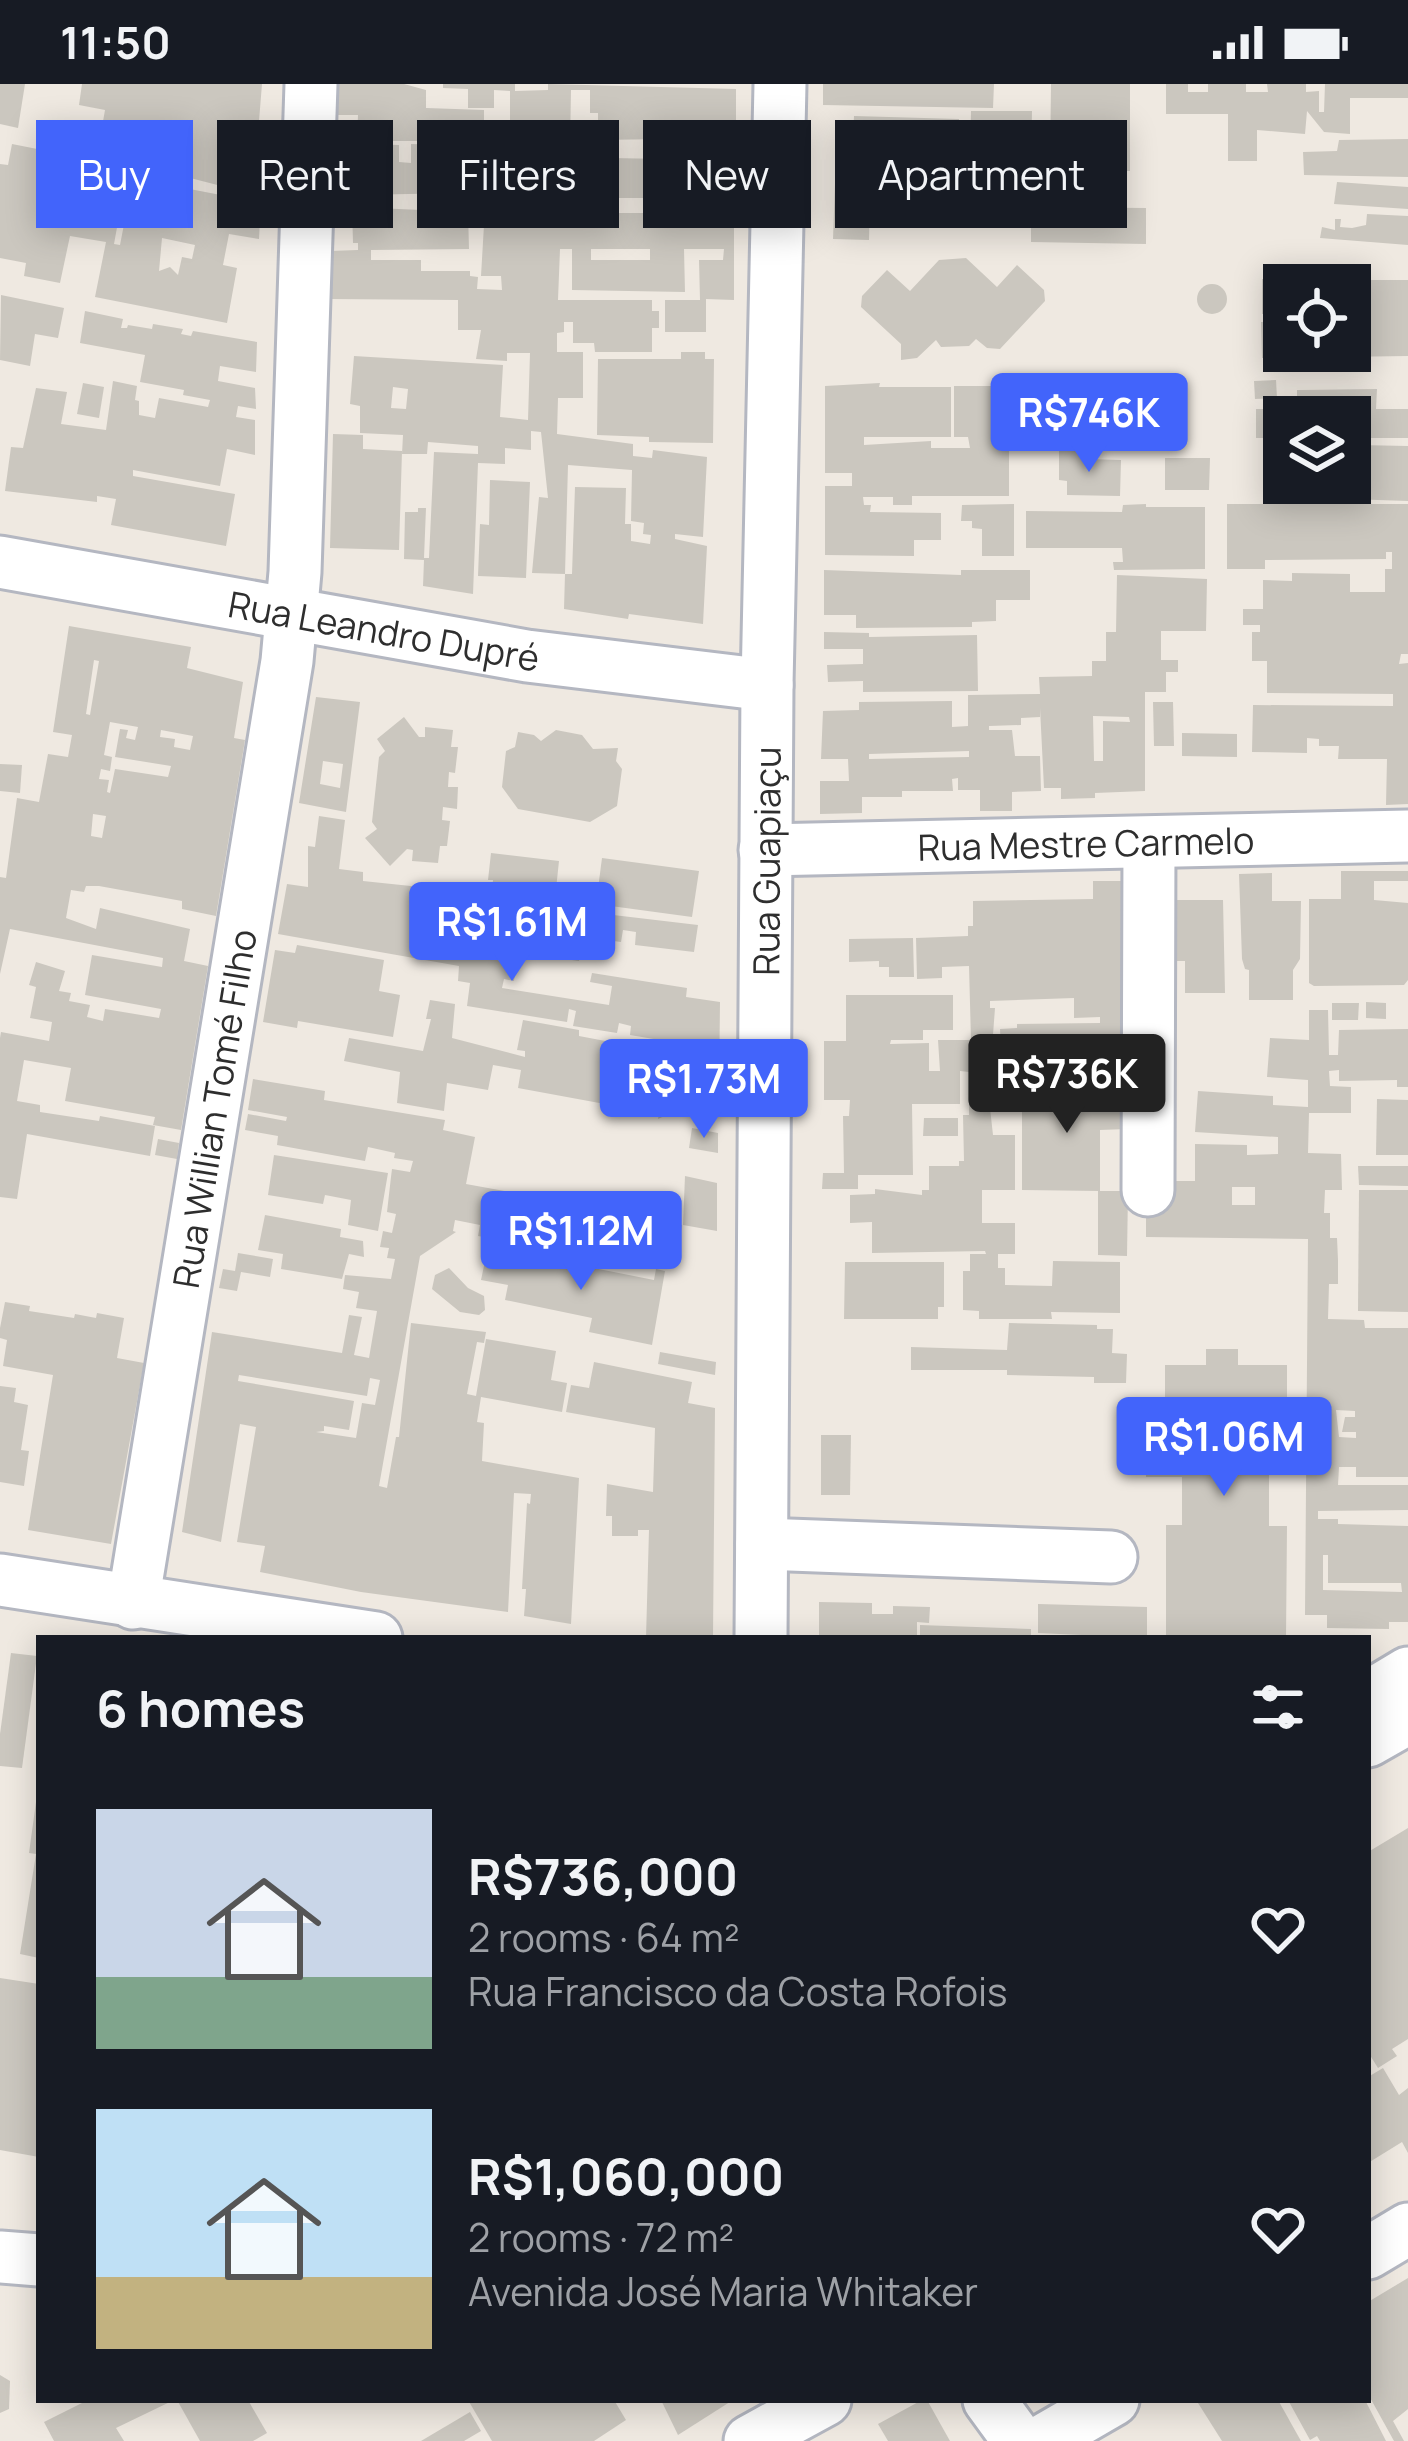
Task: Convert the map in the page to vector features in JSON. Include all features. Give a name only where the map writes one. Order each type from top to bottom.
[{"type":"street","name":"Rua Willian Tomé Filho","points":[[134,1603],[286,672],[311,84]]},
{"type":"street","name":"Rua Guapiaçu","points":[[761,1635],[767,685],[780,84]]},
{"type":"street","name":"Rua Leandro Dupré","points":[[0,562],[527,656],[767,685]]},
{"type":"street","name":"Rua Mestre Carmelo","points":[[766,850],[1408,836]]},
{"type":"street","points":[[1148,1190],[1149,843]]},
{"type":"street","points":[[762,1544],[1111,1557]]},
{"type":"street","points":[[0,1580],[355,1635]]},
{"type":"street","points":[[1371,1695],[1408,1673]]},
{"type":"street","points":[[1371,1739],[1408,1718]]},
{"type":"street","points":[[1371,2251],[1408,2230]]},
{"type":"street","points":[[0,2257],[36,2260]]},
{"type":"street","points":[[0,2290],[36,2291]]},
{"type":"street","points":[[750,2441],[820,2403]]},
{"type":"street","points":[[991,2403],[1018,2441]]},
{"type":"street","points":[[1042,2441],[1108,2403]]},
{"type":"building","points":[[0,84],[25,84],[18,128],[0,124]]},
{"type":"building","points":[[82,84],[262,84],[259,120],[217,120],[217,185],[193,179],[193,120],[103,120],[105,110],[79,105]]},
{"type":"building","points":[[336,84],[404,84],[426,90],[426,108],[484,110],[484,120],[417,120],[417,141],[393,141],[393,120],[358,120],[358,115],[336,115]]},
{"type":"building","points":[[443,84],[515,84],[515,91],[548,90],[548,84],[736,89],[736,120],[643,120],[643,139],[619,140],[619,120],[598,120],[598,113],[590,113],[590,90],[571,90],[570,120],[510,120],[510,91],[494,90],[494,108],[468,108],[468,89],[443,88]]},
{"type":"building","points":[[823,84],[994,84],[993,108],[823,105]]},
{"type":"building","points":[[1051,84],[1130,84],[1130,171],[1127,120],[1051,120]]},
{"type":"building","points":[[1166,84],[1188,84],[1188,92],[1208,92],[1208,84],[1246,84],[1246,92],[1268,92],[1267,84],[1306,84],[1306,92],[1319,91],[1319,112],[1324,112],[1325,84],[1408,84],[1408,98],[1350,98],[1350,134],[1324,132],[1307,111],[1305,134],[1257,130],[1257,161],[1228,161],[1228,114],[1166,114]]},
{"type":"building","points":[[971,111],[1032,111],[1032,120],[971,120]]},
{"type":"building","points":[[854,116],[959,120],[854,120]]},
{"type":"building","points":[[1408,139],[1408,177],[1304,175],[1303,152],[1337,151],[1339,140]]},
{"type":"building","points":[[12,144],[36,149],[36,228],[117,228],[114,244],[120,245],[123,228],[193,228],[193,190],[217,194],[217,228],[260,228],[259,239],[229,234],[223,265],[237,268],[227,323],[95,297],[106,242],[70,236],[60,283],[24,276],[26,263],[0,258],[0,164],[8,165]],"holes":[[[162,238],[195,245],[192,259],[182,257],[178,275],[170,267],[159,271]]]},
{"type":"building","points":[[411,144],[417,144],[417,194],[393,194],[393,145],[399,145],[399,162],[411,163]]},
{"type":"building","points":[[619,158],[643,159],[643,198],[619,198]]},
{"type":"building","points":[[1337,182],[1408,187],[1408,209],[1334,204]]},
{"type":"building","points":[[835,184],[835,228],[869,228],[869,240],[833,239]]},
{"type":"building","points":[[1127,208],[1146,208],[1146,244],[1031,242],[1031,228],[1127,228]]},
{"type":"building","points":[[393,209],[417,210],[417,228],[468,228],[469,249],[371,250],[371,260],[421,260],[421,271],[470,271],[470,276],[478,277],[477,289],[502,290],[501,276],[481,276],[484,228],[619,228],[619,213],[643,213],[643,228],[734,228],[734,300],[706,299],[706,332],[665,332],[665,300],[700,300],[699,260],[723,260],[724,249],[684,249],[685,292],[572,290],[572,249],[560,249],[558,300],[652,300],[652,311],[659,311],[659,328],[652,328],[652,352],[595,352],[594,343],[573,343],[573,322],[564,322],[564,332],[557,333],[557,352],[583,352],[583,398],[558,398],[557,434],[633,444],[633,456],[652,458],[653,450],[707,457],[703,537],[675,534],[675,539],[707,546],[703,624],[564,609],[565,574],[532,573],[539,497],[548,498],[541,432],[531,431],[531,450],[505,448],[505,464],[478,463],[473,594],[423,586],[424,560],[404,559],[405,512],[418,512],[418,508],[426,508],[424,558],[429,558],[434,452],[478,454],[478,446],[428,442],[427,454],[402,454],[403,435],[360,433],[360,406],[350,404],[354,356],[503,365],[500,417],[528,420],[530,353],[507,353],[507,361],[476,359],[481,330],[458,330],[458,300],[328,299],[330,251],[358,250],[353,228],[393,228]],"holes":[[[591,249],[650,249],[650,260],[591,260]],[[393,387],[408,389],[406,409],[391,408]],[[568,465],[632,470],[631,521],[644,523],[643,534],[651,535],[650,544],[631,541],[631,524],[625,524],[626,488],[575,487],[572,574],[565,574]]]},
{"type":"building","points":[[1367,214],[1408,216],[1408,245],[1320,238],[1322,227],[1335,230],[1335,219],[1341,219],[1340,227],[1352,228],[1366,225]]},
{"type":"building","points":[[966,258],[997,287],[1017,265],[1044,290],[1045,301],[1000,349],[987,348],[976,339],[969,346],[941,347],[936,340],[917,358],[901,360],[901,344],[861,307],[862,296],[887,270],[910,291],[939,260]]},
{"type":"building","points":[[1371,280],[1408,280],[1408,356],[1371,357]]},
{"type":"building","points":[[1212,284],[1223,288],[1227,299],[1223,310],[1212,314],[1201,310],[1197,299],[1201,288]]},
{"type":"building","points":[[1,295],[64,308],[58,338],[35,334],[30,366],[0,360]]},
{"type":"building","points":[[85,311],[123,319],[121,328],[152,329],[153,324],[183,329],[181,334],[191,336],[193,331],[257,342],[256,372],[220,366],[218,381],[255,388],[256,409],[238,406],[236,417],[255,420],[255,455],[227,449],[220,486],[133,470],[133,476],[235,494],[226,546],[111,525],[116,499],[97,496],[97,502],[5,491],[11,447],[23,448],[36,388],[67,392],[61,424],[106,430],[113,381],[137,386],[139,415],[155,418],[159,398],[208,407],[210,400],[183,395],[184,390],[140,382],[145,355],[80,343]]},
{"type":"building","points":[[681,352],[705,352],[705,359],[714,359],[713,443],[597,435],[598,359],[681,359]]},
{"type":"building","points":[[1146,376],[1146,442],[1047,441],[1047,424],[1035,424],[1036,441],[1009,441],[1009,496],[912,496],[912,505],[893,505],[893,497],[863,497],[864,505],[871,505],[870,512],[941,513],[941,540],[914,540],[914,556],[825,555],[825,486],[852,486],[852,473],[825,473],[825,386],[951,387],[951,437],[864,437],[864,445],[931,441],[931,448],[970,448],[968,437],[954,437],[954,386],[1077,386],[1076,377]]},
{"type":"building","points":[[1276,380],[1277,396],[1255,399],[1254,381]]},
{"type":"building","points":[[83,383],[104,387],[99,418],[77,414]]},
{"type":"building","points":[[1377,389],[1376,409],[1408,409],[1408,438],[1371,438],[1371,396],[1297,396],[1297,390]]},
{"type":"building","points":[[1256,409],[1263,409],[1263,438],[1256,438]]},
{"type":"building","points":[[333,434],[363,435],[363,449],[402,451],[399,550],[330,548]]},
{"type":"building","points":[[1371,445],[1408,446],[1408,501],[1371,500]]},
{"type":"building","points":[[1059,451],[1089,451],[1088,459],[1121,460],[1120,496],[1067,495],[1067,481],[1059,480]]},
{"type":"building","points":[[1165,458],[1210,458],[1209,490],[1165,490]]},
{"type":"building","points":[[490,480],[530,482],[526,578],[478,576],[480,524],[489,525]]},
{"type":"building","points":[[1014,504],[1014,556],[982,556],[982,529],[972,528],[972,521],[961,521],[962,505]]},
{"type":"building","points":[[1227,504],[1408,504],[1408,654],[1401,654],[1399,664],[1408,663],[1408,804],[1386,805],[1387,759],[1338,759],[1339,746],[1319,746],[1319,739],[1307,738],[1307,753],[1252,752],[1253,705],[1393,706],[1393,694],[1267,693],[1267,661],[1252,661],[1252,632],[1260,632],[1260,625],[1243,625],[1243,609],[1263,609],[1263,580],[1292,581],[1292,573],[1350,574],[1350,592],[1385,592],[1385,569],[1392,569],[1392,552],[1386,552],[1386,559],[1265,560],[1265,569],[1227,569]]},
{"type":"building","points":[[1123,505],[1205,507],[1205,569],[1114,570],[1113,562],[1123,562],[1122,548],[1026,548],[1026,511],[1122,512]]},
{"type":"building","points":[[824,570],[961,575],[961,570],[1030,570],[1030,600],[996,600],[996,621],[972,622],[972,627],[856,628],[856,615],[824,615]]},
{"type":"building","points":[[1117,575],[1207,579],[1206,631],[1161,631],[1161,660],[1178,660],[1178,672],[1166,672],[1166,692],[1145,692],[1145,791],[1061,799],[1061,788],[1044,788],[1040,708],[1040,717],[1021,718],[1021,725],[989,726],[989,730],[1012,730],[1015,756],[1040,756],[1041,791],[1012,792],[1012,811],[980,811],[980,790],[958,790],[958,778],[952,779],[953,791],[862,797],[862,813],[820,814],[820,781],[849,781],[848,759],[821,759],[823,711],[859,710],[859,702],[952,701],[952,727],[968,726],[968,695],[1040,694],[1039,677],[1092,676],[1092,661],[1106,661],[1106,632],[1116,632]],"holes":[[[1093,716],[1129,717],[1130,722],[1103,721],[1103,761],[1094,761]],[[969,751],[969,757],[869,759],[869,754]]]},
{"type":"building","points":[[69,626],[191,647],[187,668],[243,682],[234,738],[245,740],[216,916],[182,909],[182,901],[86,886],[84,892],[71,890],[66,918],[96,929],[100,908],[190,929],[184,961],[208,966],[181,1130],[153,1125],[155,1117],[65,1101],[71,1068],[24,1060],[17,1101],[40,1105],[40,1112],[155,1126],[150,1156],[27,1134],[17,1199],[0,1197],[0,1038],[1,1032],[49,1041],[52,1022],[30,1018],[36,987],[29,985],[36,962],[65,971],[59,991],[71,993],[69,1001],[90,1005],[87,1017],[103,1021],[105,1009],[159,1018],[161,1009],[85,995],[92,955],[162,967],[163,958],[10,929],[0,974],[0,877],[6,878],[17,798],[39,802],[48,754],[68,757],[72,735],[53,732]],"holes":[[[94,660],[99,661],[90,715],[86,714]],[[110,722],[138,727],[135,740],[126,738],[128,730],[120,729],[115,757],[171,766],[168,777],[115,769],[110,793],[109,780],[99,779],[101,769],[110,771],[112,757],[104,755]],[[161,730],[193,736],[190,750],[174,747],[175,739],[160,737]],[[93,814],[106,816],[102,838],[91,836]]]},
{"type":"building","points":[[824,632],[869,633],[869,637],[977,635],[978,691],[863,692],[863,681],[828,682],[827,665],[863,664],[863,649],[824,649]]},
{"type":"building","points":[[316,697],[360,702],[346,812],[299,803]],"holes":[[[323,761],[343,764],[340,788],[320,784]]]},
{"type":"building","points":[[1153,702],[1173,702],[1174,746],[1154,746]]},
{"type":"building","points":[[404,717],[419,737],[425,737],[425,727],[453,730],[451,747],[458,747],[448,787],[458,787],[457,809],[443,807],[442,820],[450,821],[447,846],[440,846],[438,863],[412,861],[413,850],[407,849],[390,866],[365,838],[377,829],[372,822],[379,757],[385,751],[377,739]]},
{"type":"building","points":[[556,730],[582,735],[593,749],[618,748],[616,761],[622,769],[617,806],[590,822],[518,809],[502,787],[506,751],[515,747],[518,732],[541,741]]},
{"type":"building","points":[[1182,733],[1237,734],[1237,757],[1182,756]]},
{"type":"building","points":[[0,764],[22,765],[20,793],[0,791]]},
{"type":"building","points":[[319,816],[345,820],[339,869],[363,872],[363,881],[468,892],[467,897],[491,900],[491,853],[559,861],[554,908],[698,925],[694,952],[635,945],[636,932],[623,930],[621,942],[492,924],[492,929],[582,941],[579,961],[494,949],[492,958],[516,967],[514,981],[504,979],[502,988],[609,1005],[612,986],[590,982],[592,973],[687,988],[686,997],[720,1002],[719,1087],[683,1081],[686,1097],[673,1100],[673,1112],[658,1119],[659,1114],[518,1088],[521,1070],[493,1065],[488,1090],[447,1083],[444,1111],[397,1103],[400,1072],[344,1061],[349,1038],[423,1051],[430,1000],[455,1004],[452,1038],[525,1057],[525,1051],[517,1050],[523,1020],[679,1055],[680,1048],[688,1050],[689,1045],[630,1035],[631,1026],[619,1023],[617,1033],[573,1026],[576,1011],[569,1009],[567,1022],[467,1006],[470,983],[458,981],[459,966],[278,934],[287,884],[308,887],[308,846],[315,847]]},
{"type":"building","points":[[602,858],[699,871],[692,917],[596,904]]},
{"type":"building","points":[[1341,871],[1408,871],[1408,881],[1374,881],[1374,900],[1408,903],[1408,980],[1404,985],[1309,983],[1309,899],[1341,899]]},
{"type":"building","points":[[1272,873],[1272,901],[1301,901],[1300,959],[1293,970],[1293,1000],[1249,1000],[1249,970],[1242,959],[1239,874]]},
{"type":"building","points":[[1093,881],[1126,881],[1121,1004],[1127,1004],[1127,1062],[1101,1063],[1101,1084],[1029,1086],[1029,1082],[1015,1081],[1015,1091],[988,1090],[993,1135],[1015,1135],[1015,1190],[982,1190],[982,1223],[1015,1223],[1015,1254],[998,1254],[998,1268],[1005,1268],[1005,1285],[1052,1286],[1053,1261],[1120,1262],[1120,1313],[1051,1312],[1052,1319],[979,1319],[979,1311],[963,1310],[963,1271],[970,1271],[970,1254],[985,1251],[872,1253],[872,1222],[850,1223],[850,1195],[875,1194],[875,1189],[922,1195],[922,1190],[929,1190],[929,1166],[959,1166],[964,1161],[969,1072],[960,1071],[960,1104],[912,1104],[913,1175],[858,1175],[858,1189],[822,1189],[823,1173],[844,1173],[843,1116],[849,1116],[850,1100],[824,1100],[824,1041],[846,1041],[846,995],[953,995],[953,1030],[923,1030],[923,1040],[891,1040],[890,1044],[929,1043],[929,1071],[940,1071],[938,1040],[971,1040],[969,966],[942,967],[942,978],[917,979],[916,938],[968,936],[973,901],[1093,899]],"holes":[[[1074,998],[1074,1018],[1100,1017],[1100,1023],[1017,1024],[1017,1028],[1000,1029],[1001,1048],[992,1048],[995,1008],[990,1008],[990,1001]]]},
{"type":"building","points":[[1167,900],[1223,900],[1225,993],[1185,993],[1185,961],[1167,961]]},
{"type":"building","points":[[913,938],[914,977],[889,977],[889,967],[879,967],[879,961],[849,962],[849,939]]},
{"type":"building","points":[[297,945],[384,960],[379,991],[400,995],[393,1037],[298,1021],[297,1028],[263,1022],[275,950],[295,953]]},
{"type":"building","points":[[1366,1002],[1386,1003],[1386,1019],[1366,1018]]},
{"type":"building","points":[[1332,1003],[1359,1003],[1358,1020],[1332,1020]]},
{"type":"building","points":[[1309,1010],[1328,1010],[1329,1055],[1338,1055],[1339,1030],[1408,1029],[1408,1087],[1397,1087],[1397,1080],[1339,1081],[1339,1070],[1329,1071],[1330,1086],[1351,1087],[1351,1113],[1309,1113],[1308,1153],[1341,1154],[1342,1190],[1325,1190],[1324,1213],[1330,1213],[1330,1238],[1337,1238],[1338,1260],[1338,1284],[1329,1284],[1328,1319],[1364,1320],[1365,1328],[1408,1328],[1408,1477],[1356,1477],[1356,1467],[1339,1467],[1338,1485],[1408,1485],[1408,1510],[1318,1511],[1318,1519],[1338,1519],[1338,1524],[1408,1526],[1408,1622],[1389,1622],[1389,1629],[1327,1628],[1327,1615],[1305,1615],[1308,1239],[1146,1237],[1146,1203],[1167,1181],[1195,1181],[1195,1144],[1247,1145],[1247,1155],[1278,1154],[1278,1137],[1195,1132],[1198,1091],[1273,1096],[1273,1105],[1308,1107],[1308,1080],[1267,1077],[1270,1038],[1309,1040]],"holes":[[[1232,1187],[1255,1187],[1255,1205],[1232,1205]],[[1336,1410],[1355,1411],[1355,1417],[1345,1417],[1342,1432],[1356,1432],[1356,1438],[1339,1437]],[[1323,1555],[1328,1555],[1328,1583],[1401,1583],[1402,1592],[1323,1590]]]},
{"type":"building","points":[[253,1079],[325,1091],[324,1100],[445,1120],[443,1130],[475,1137],[466,1184],[542,1198],[536,1232],[529,1231],[527,1244],[478,1236],[480,1225],[455,1220],[456,1232],[420,1256],[379,1486],[387,1488],[399,1437],[411,1323],[486,1332],[484,1343],[477,1342],[467,1394],[476,1396],[486,1339],[556,1351],[551,1380],[567,1383],[562,1412],[481,1397],[477,1422],[484,1423],[482,1461],[579,1478],[571,1624],[524,1616],[531,1494],[514,1493],[508,1612],[361,1592],[260,1572],[265,1546],[237,1542],[256,1427],[240,1424],[221,1542],[182,1532],[212,1332],[342,1353],[349,1315],[362,1317],[354,1355],[369,1358],[377,1311],[356,1308],[359,1292],[343,1289],[345,1275],[391,1279],[395,1259],[387,1258],[389,1248],[380,1247],[383,1231],[392,1233],[396,1214],[387,1212],[392,1169],[410,1172],[413,1161],[368,1147],[365,1161],[277,1145],[278,1136],[245,1130],[248,1114],[286,1121],[287,1117],[248,1110]],"holes":[[[239,1375],[367,1396],[370,1378],[380,1380],[375,1405],[362,1403],[356,1438],[316,1432],[324,1431],[324,1426],[349,1430],[354,1401],[238,1381]]]},
{"type":"building","points":[[1127,1089],[1127,1129],[1100,1130],[1100,1191],[1022,1190],[1022,1090]]},
{"type":"building","points":[[1377,1099],[1408,1100],[1408,1155],[1376,1155]]},
{"type":"building","points":[[924,1118],[958,1118],[958,1136],[923,1136]]},
{"type":"building","points":[[692,1128],[718,1133],[718,1153],[689,1148]]},
{"type":"building","points":[[158,1139],[179,1143],[177,1159],[155,1155]]},
{"type":"building","points":[[274,1155],[388,1173],[378,1231],[348,1225],[351,1200],[325,1195],[323,1204],[268,1195]]},
{"type":"building","points":[[1358,1166],[1408,1166],[1408,1186],[1359,1185]]},
{"type":"building","points":[[685,1176],[717,1183],[717,1231],[683,1225]]},
{"type":"building","points":[[1359,1190],[1408,1190],[1408,1312],[1358,1311]]},
{"type":"building","points":[[1098,1191],[1128,1191],[1127,1256],[1098,1255]]},
{"type":"building","points":[[551,1200],[682,1225],[676,1257],[599,1245],[600,1236],[589,1234],[587,1239],[573,1239],[546,1234]]},
{"type":"building","points":[[265,1215],[341,1229],[340,1237],[363,1241],[364,1257],[349,1254],[342,1279],[281,1269],[283,1254],[258,1250]]},
{"type":"building","points":[[488,1247],[654,1280],[656,1269],[665,1271],[652,1345],[589,1332],[592,1318],[505,1300],[508,1285],[481,1280]]},
{"type":"building","points":[[238,1253],[273,1259],[270,1277],[241,1272],[237,1291],[219,1288],[223,1269],[235,1271]]},
{"type":"building","points":[[845,1262],[944,1262],[944,1307],[938,1307],[938,1319],[844,1319]]},
{"type":"building","points":[[449,1268],[468,1288],[484,1296],[485,1310],[479,1315],[460,1312],[432,1289],[435,1275]]},
{"type":"building","points":[[5,1302],[74,1318],[75,1314],[96,1318],[97,1313],[124,1318],[117,1358],[144,1363],[111,1544],[28,1530],[53,1375],[3,1366],[7,1340],[0,1338],[0,1328]]},
{"type":"building","points":[[1009,1323],[1113,1329],[1112,1353],[1127,1354],[1126,1383],[1094,1383],[1094,1377],[1007,1375],[1007,1370],[911,1370],[911,1347],[1007,1350]]},
{"type":"building","points":[[1206,1349],[1238,1349],[1238,1365],[1287,1365],[1287,1454],[1269,1454],[1269,1526],[1287,1526],[1286,1635],[1166,1635],[1166,1525],[1182,1525],[1182,1477],[1146,1477],[1146,1454],[1165,1454],[1165,1365],[1206,1365]]},
{"type":"building","points":[[660,1352],[716,1362],[715,1375],[658,1364]]},
{"type":"building","points":[[594,1362],[692,1382],[688,1403],[715,1408],[713,1635],[646,1635],[649,1530],[638,1530],[638,1536],[612,1536],[612,1516],[606,1516],[607,1484],[653,1492],[655,1428],[566,1412],[571,1385],[589,1388]]},
{"type":"building","points":[[0,1386],[16,1388],[14,1402],[28,1405],[21,1450],[29,1451],[24,1486],[0,1482]]},
{"type":"building","points":[[821,1435],[851,1435],[850,1495],[821,1495]]},
{"type":"building","points":[[819,1602],[872,1603],[872,1614],[893,1614],[893,1606],[930,1607],[929,1623],[917,1622],[917,1635],[819,1635]]},
{"type":"building","points":[[1038,1604],[1147,1607],[1147,1635],[1038,1633]]},
{"type":"building","points":[[920,1625],[1031,1629],[1031,1635],[920,1635]]},
{"type":"building","points":[[11,1653],[36,1656],[22,1768],[0,1766]]},
{"type":"building","points":[[36,1802],[36,1854],[29,1853]]},
{"type":"building","points":[[1408,1828],[1408,2039],[1392,2049],[1397,2056],[1378,2068],[1371,2057],[1371,1850]]},
{"type":"building","points":[[36,1854],[36,1957],[20,1954]]},
{"type":"building","points":[[0,1978],[36,1984],[36,2156],[0,2150]]},
{"type":"building","points":[[1383,2068],[1399,2095],[1408,2088],[1408,2153],[1402,2142],[1371,2161],[1371,2075]]},
{"type":"building","points":[[1408,2278],[1408,2409],[1393,2421],[1404,2441],[1394,2441],[1371,2399],[1371,2300]]},
{"type":"building","points":[[0,2375],[10,2381],[9,2409],[0,2413]]},
{"type":"building","points":[[82,2403],[168,2403],[116,2428],[124,2441],[54,2441],[44,2422]]},
{"type":"building","points":[[179,2403],[250,2403],[267,2433],[253,2441],[200,2441]]},
{"type":"building","points":[[470,2403],[616,2403],[626,2420],[594,2441],[492,2441]]},
{"type":"building","points":[[662,2403],[728,2403],[678,2435]]},
{"type":"building","points":[[916,2403],[929,2403],[950,2441],[888,2441],[878,2424]]},
{"type":"building","points":[[1198,2403],[1280,2403],[1301,2441],[1222,2441]]},
{"type":"building","points":[[1290,2403],[1367,2403],[1386,2441],[1320,2441],[1317,2436],[1310,2440]]},
{"type":"building","points":[[470,2412],[481,2431],[464,2441],[421,2441]]}]
